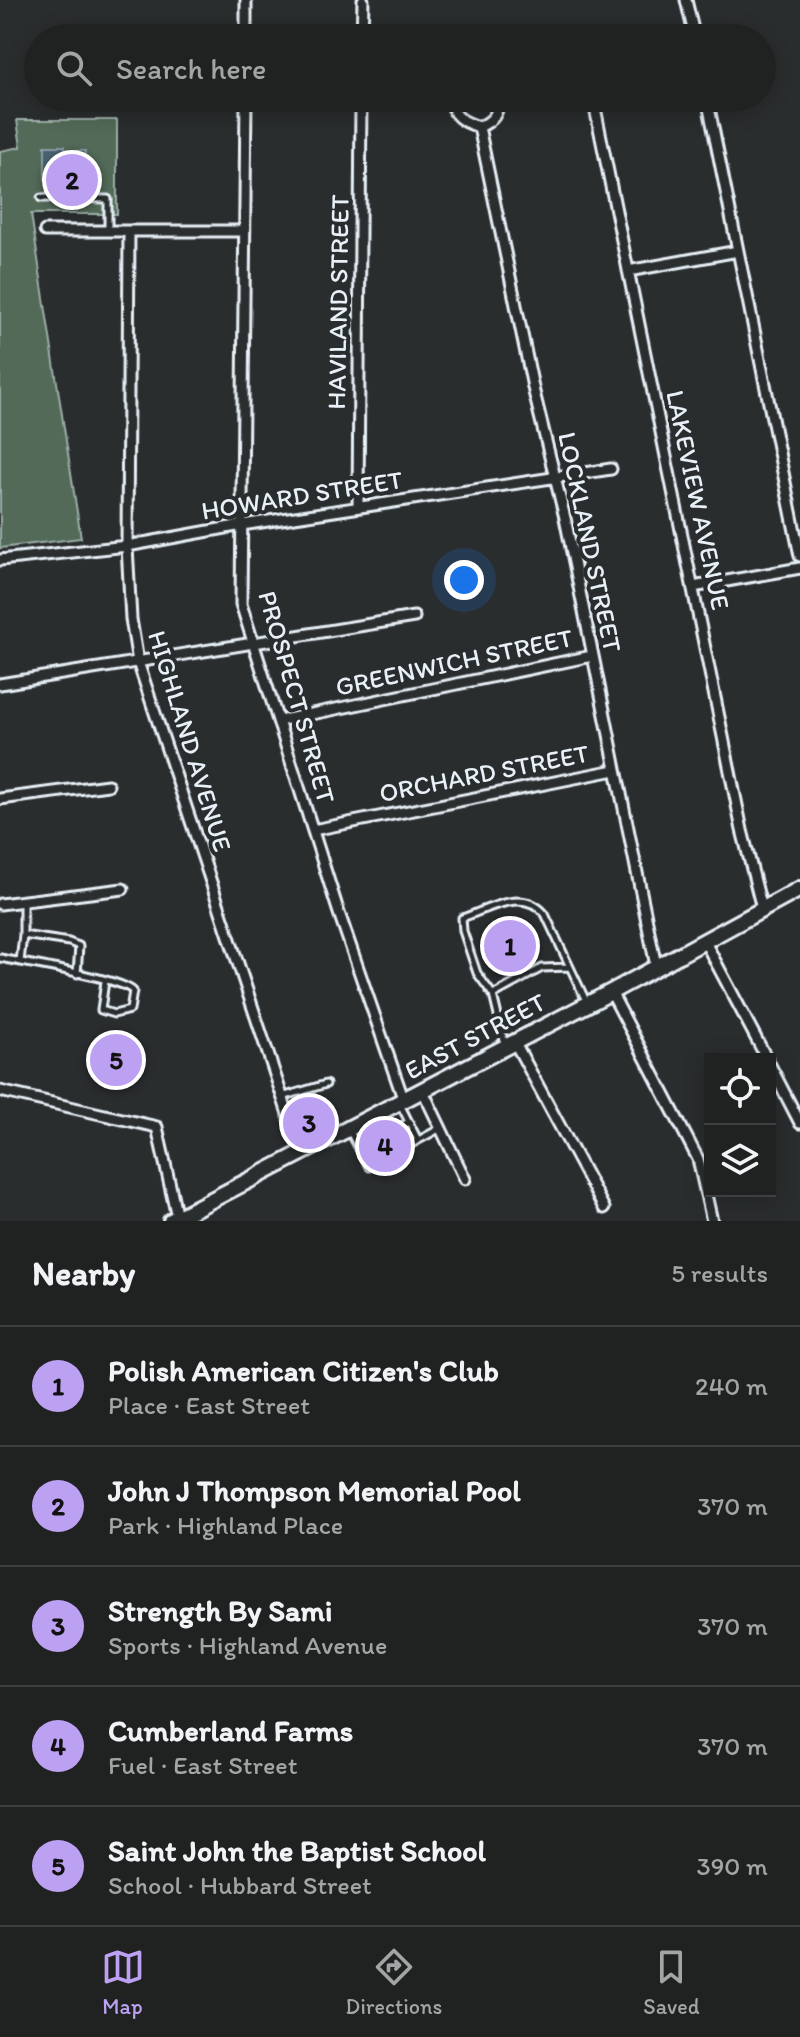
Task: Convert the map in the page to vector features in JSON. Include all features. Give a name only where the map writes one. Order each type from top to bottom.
[{"type":"main road","name":"EAST STREET","points":[[174,1219],[611,992],[800,889]]},
{"type":"street","points":[[246,0],[246,24]]},
{"type":"street","points":[[362,24],[363,0]]},
{"type":"street","points":[[686,0],[692,24]]},
{"type":"street","name":"PROSPECT STREET","points":[[246,112],[241,604],[402,1102]]},
{"type":"street","name":"HAVILAND STREET","points":[[358,507],[361,112]]},
{"type":"street","points":[[455,112],[465,123],[479,127],[489,123],[496,112]]},
{"type":"street","name":"LAKEVIEW AVENUE","points":[[596,112],[742,830],[762,909]]},
{"type":"street","points":[[710,112],[800,556]]},
{"type":"street","name":"LOCKLAND STREET","points":[[479,127],[534,392],[556,477],[656,966]]},
{"type":"street","points":[[45,231],[244,231]]},
{"type":"street","name":"HIGHLAND AVENUE","points":[[129,231],[127,546],[131,619],[138,662],[301,1153]]},
{"type":"street","points":[[628,271],[738,251]]},
{"type":"street","name":"HOWARD STREET","points":[[0,560],[127,546],[242,525],[611,469]]},
{"type":"street","points":[[693,587],[800,568]]},
{"type":"street","points":[[0,684],[414,617]]},
{"type":"street","name":"GREENWICH STREET","points":[[278,721],[592,656]]},
{"type":"street","name":"ORCHARD STREET","points":[[313,830],[615,770]]},
{"type":"street","points":[[0,799],[108,785]]},
{"type":"street","points":[[0,904],[123,889]]},
{"type":"street","points":[[704,940],[764,1053]]},
{"type":"street","points":[[611,992],[698,1159],[712,1221]]},
{"type":"street","points":[[510,1044],[604,1208]]},
{"type":"street","points":[[776,1077],[800,1123]]},
{"type":"street","points":[[0,1091],[157,1127],[174,1219]]},
{"type":"street","points":[[423,1091],[465,1179]]},
{"type":"lane","points":[[41,198],[108,199],[108,231]]},
{"type":"lane","points":[[20,962],[23,901]]},
{"type":"lane","points":[[510,1044],[493,995],[477,973],[463,931],[462,918],[504,903],[530,901],[545,914],[588,1004]]},
{"type":"lane","points":[[23,935],[79,946],[77,974]]},
{"type":"lane","points":[[0,958],[128,986],[133,991],[130,1010],[114,1014],[101,1010],[105,981]]},
{"type":"lane","points":[[493,995],[542,968],[570,967]]},
{"type":"lane","points":[[281,1097],[326,1084]]},
{"type":"lane","points":[[402,1102],[418,1140]]},
{"type":"lane","points":[[359,1149],[409,1122]]},
{"type":"lane","points":[[349,1129],[369,1167],[439,1129]]},
{"type":"green space","points":[[17,120],[117,120],[117,214],[31,214],[81,538],[0,548],[0,151],[21,147]]},
{"type":"water","points":[[45,146],[65,146],[65,163],[75,163],[75,151],[85,151],[83,176],[77,180],[45,180]]},
{"type":"place","name":"John J Thompson Memorial Pool","points":[[72,180]]},
{"type":"place","name":"Polish American Citizen's Club","points":[[510,946]]},
{"type":"place","name":"Saint John the Baptist School","points":[[116,1060]]},
{"type":"place","name":"Strength By Sami","points":[[309,1123]]},
{"type":"place","name":"Cumberland Farms","points":[[385,1146]]}]
